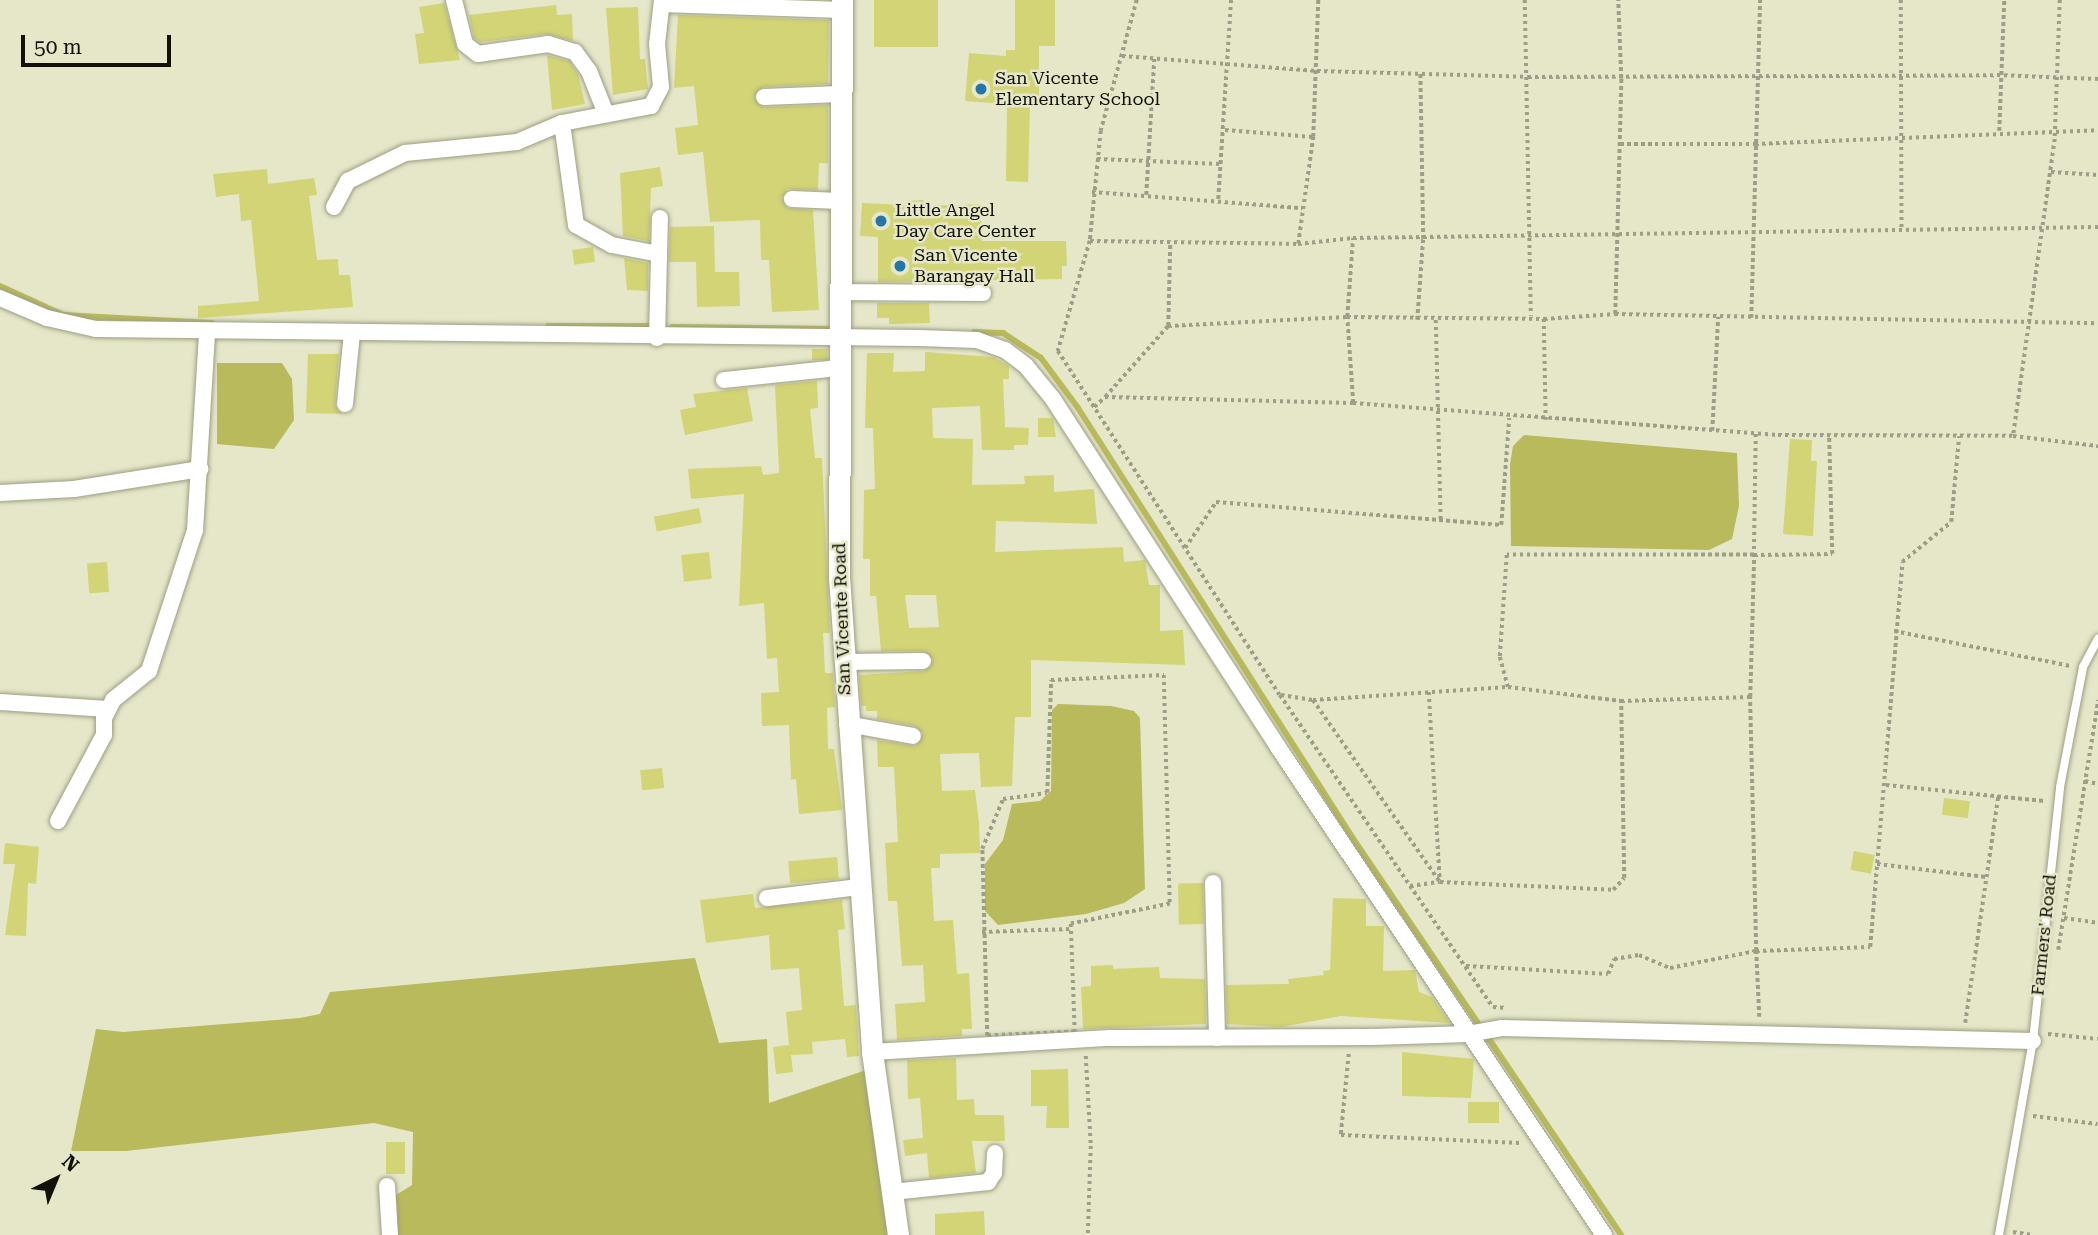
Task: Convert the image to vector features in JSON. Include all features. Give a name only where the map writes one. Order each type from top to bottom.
[{"type":"street","points":[[454,0],[465,44],[478,54],[548,44],[575,52],[589,71],[606,114]]},
{"type":"street","points":[[334,207],[348,181],[405,153],[517,142],[562,123],[645,109],[659,95],[657,44],[662,2],[842,5]]},
{"type":"street","name":"San Vicente Road","points":[[842,5],[839,368],[844,662],[872,1052],[898,1235]]},
{"type":"street","points":[[764,97],[840,94]]},
{"type":"street","points":[[562,123],[576,225],[612,245],[659,254]]},
{"type":"street","points":[[792,199],[839,201]]},
{"type":"street","points":[[657,338],[660,218]]},
{"type":"street","points":[[839,292],[983,293]]},
{"type":"street","points":[[0,298],[47,318],[96,329],[977,340],[1005,350],[1038,379],[1468,1034],[1604,1235]]},
{"type":"street","points":[[58,821],[104,735],[108,709],[149,671],[195,530],[207,331]]},
{"type":"street","points":[[345,404],[352,333]]},
{"type":"street","points":[[724,380],[839,368]]},
{"type":"street","points":[[0,493],[74,489],[200,468]]},
{"type":"street","points":[[844,662],[923,661]]},
{"type":"street","points":[[0,702],[108,709]]},
{"type":"street","points":[[847,724],[913,736]]},
{"type":"street","points":[[1213,883],[1217,1038]]},
{"type":"street","points":[[767,898],[859,887]]},
{"type":"street","points":[[872,1052],[1110,1038],[1468,1034],[1502,1028],[2040,1040]]},
{"type":"street","points":[[892,1192],[988,1182],[994,1173],[995,1153]]},
{"type":"street","points":[[387,1186],[390,1235]]},
{"type":"lane","name":"Farmers' Road","points":[[1999,1235],[2040,1040],[2060,787],[2082,667],[2098,639]]},
{"type":"path","points":[[1137,0],[1097,159],[1092,192],[1090,241],[1058,351],[1280,695],[1464,966],[1493,1007],[1519,1009]]},
{"type":"path","points":[[1219,199],[1231,0]]},
{"type":"path","points":[[1298,244],[1313,137],[1318,0]]},
{"type":"path","points":[[1525,0],[1531,317]]},
{"type":"path","points":[[1615,314],[1621,78],[1618,0]]},
{"type":"path","points":[[1751,318],[1760,0]]},
{"type":"path","points":[[1901,0],[1902,231]]},
{"type":"path","points":[[1999,132],[2004,0]]},
{"type":"path","points":[[2013,436],[2051,172],[2060,0]]},
{"type":"path","points":[[1122,56],[1317,71],[1528,77],[2001,75],[2098,79]]},
{"type":"path","points":[[1146,194],[1154,59]]},
{"type":"path","points":[[1417,320],[1423,239],[1420,72]]},
{"type":"path","points":[[1620,144],[1755,144],[1900,139],[2055,129],[2098,130]]},
{"type":"path","points":[[1225,130],[1313,137]]},
{"type":"path","points":[[1097,159],[1221,164]]},
{"type":"path","points":[[2051,172],[2098,175]]},
{"type":"path","points":[[1092,192],[1219,199],[1303,208]]},
{"type":"path","points":[[1090,241],[1298,244],[1353,238],[2041,230],[2098,227]]},
{"type":"path","points":[[1353,238],[1348,317],[1353,404]]},
{"type":"path","points":[[1094,407],[1168,326],[1170,242]]},
{"type":"path","points":[[1168,326],[1348,317],[1417,320],[1531,317],[1544,319],[1615,314],[2098,323]]},
{"type":"path","points":[[1712,431],[1718,317]]},
{"type":"path","points":[[1544,319],[1546,420]]},
{"type":"path","points":[[1436,320],[1441,409],[1441,520]]},
{"type":"path","points":[[1105,397],[1441,409],[1509,418],[1756,434],[2013,436],[2098,446]]},
{"type":"path","points":[[1185,548],[1216,502],[1501,524],[1509,418]]},
{"type":"path","points":[[1756,434],[1750,697],[1759,1024]]},
{"type":"path","points":[[1508,687],[1500,657],[1507,555],[1832,554],[1829,436]]},
{"type":"path","points":[[1464,966],[1608,974],[1614,959],[1639,955],[1670,968],[1756,951],[1870,947],[1886,785],[1894,631],[1902,562],[1951,522],[1959,436]]},
{"type":"path","points":[[1894,631],[2075,667]]},
{"type":"path","points":[[1164,675],[1170,904],[1071,924],[1075,1032],[987,1036],[982,932],[982,849],[1003,799],[1047,793],[1051,680],[1164,675]]},
{"type":"path","points":[[1280,695],[1313,700],[1508,687],[1621,701],[1750,697]]},
{"type":"path","points":[[1429,692],[1440,882]]},
{"type":"path","points":[[1313,700],[1440,882]]},
{"type":"path","points":[[2057,957],[2096,726],[2098,700]]},
{"type":"path","points":[[1410,886],[1440,882],[1613,890],[1624,878],[1621,701]]},
{"type":"path","points":[[2085,781],[2098,784]]},
{"type":"path","points":[[1886,785],[2052,802]]},
{"type":"path","points":[[1954,1027],[1964,1029],[1998,797]]},
{"type":"path","points":[[1877,864],[1986,877]]},
{"type":"path","points":[[2064,918],[2098,923]]},
{"type":"path","points":[[982,932],[1071,929]]},
{"type":"path","points":[[2048,1021],[2040,1040],[2098,1039]]},
{"type":"path","points":[[1336,1054],[1350,1054],[1341,1135],[1525,1143]]},
{"type":"path","points":[[1088,1235],[1091,1146],[1086,1056],[1100,1056]]},
{"type":"path","points":[[2028,1115],[2098,1124]]},
{"type":"shaded area","points":[[217,363],[282,363],[292,379],[294,420],[274,449],[217,444]]},
{"type":"shaded area","points":[[1524,435],[1737,453],[1739,506],[1732,539],[1709,550],[1511,546],[1510,464],[1513,446]]},
{"type":"shaded area","points":[[1058,704],[1111,706],[1134,711],[1140,718],[1145,889],[1124,903],[1086,914],[998,925],[985,911],[985,864],[1003,840],[1012,804],[1040,801],[1051,791],[1052,710]]},
{"type":"shaded area","points":[[695,958],[719,1043],[767,1039],[769,1103],[872,1068],[887,1235],[397,1235],[396,1195],[412,1185],[413,1132],[374,1123],[126,1151],[71,1151],[96,1029],[123,1032],[300,1018],[320,1014],[330,992]]},
{"type":"building","points":[[874,0],[938,0],[938,47],[874,47]]},
{"type":"building","points":[[1015,0],[1055,0],[1055,46],[1039,46],[1039,104],[1030,104],[1028,182],[1006,181],[1007,104],[965,101],[969,53],[1006,56],[1006,50],[1015,50]]},
{"type":"building","points":[[444,3],[460,60],[419,64],[415,34],[424,33],[419,7]]},
{"type":"building","points":[[556,5],[557,15],[572,14],[573,41],[547,34],[480,42],[474,38],[469,15]]},
{"type":"building","points":[[638,7],[640,59],[645,59],[648,89],[613,95],[606,8]]},
{"type":"building","points":[[678,15],[829,20],[828,84],[764,87],[754,97],[764,107],[828,105],[828,163],[819,163],[818,190],[788,189],[782,198],[787,208],[813,210],[819,310],[772,312],[769,260],[761,260],[760,220],[710,222],[703,152],[678,155],[675,128],[698,125],[694,86],[674,88]]},
{"type":"building","points":[[547,55],[569,61],[578,74],[585,104],[552,110]]},
{"type":"building","points":[[660,167],[663,186],[651,188],[649,241],[623,236],[620,173]]},
{"type":"building","points":[[267,169],[268,184],[314,178],[317,195],[309,196],[317,260],[338,259],[339,275],[350,275],[353,307],[198,318],[198,306],[259,301],[251,220],[241,221],[239,194],[216,197],[213,174]]},
{"type":"building","points":[[924,200],[924,206],[981,204],[982,241],[1066,241],[1067,266],[1062,266],[1062,279],[878,282],[878,237],[860,236],[862,203],[907,205],[907,201]]},
{"type":"building","points":[[714,226],[715,272],[739,272],[740,306],[697,307],[696,262],[669,262],[670,227]]},
{"type":"building","points":[[593,247],[595,262],[574,265],[572,250]]},
{"type":"building","points":[[624,258],[648,263],[648,291],[627,290]]},
{"type":"building","points":[[877,303],[929,303],[930,323],[889,324],[889,318],[877,318]]},
{"type":"building","points":[[812,349],[827,349],[827,360],[812,360]]},
{"type":"building","points":[[925,352],[993,357],[1009,366],[1009,379],[1003,379],[1005,427],[1029,428],[1028,445],[1014,445],[1014,450],[982,450],[980,406],[932,408],[933,438],[973,439],[972,485],[1025,484],[1024,476],[1054,475],[1054,492],[1094,489],[1097,524],[996,521],[995,552],[1123,547],[1124,562],[1145,560],[1149,585],[1160,585],[1160,631],[1183,630],[1185,665],[1031,660],[1031,717],[1015,717],[1012,786],[981,787],[979,753],[940,754],[942,791],[975,790],[979,823],[980,853],[940,854],[940,868],[931,868],[934,921],[953,920],[957,974],[969,973],[972,1029],[962,1029],[962,1036],[897,1040],[895,1004],[925,1002],[923,965],[902,966],[897,901],[888,901],[885,843],[898,842],[894,767],[878,767],[877,740],[916,746],[923,733],[915,726],[877,719],[877,711],[866,711],[866,706],[861,706],[859,675],[924,671],[933,660],[924,651],[881,651],[876,596],[870,596],[870,559],[863,559],[864,490],[875,489],[873,428],[865,428],[867,353],[894,353],[893,372],[925,371]],"holes":[[[905,595],[936,595],[939,627],[909,628]]]},
{"type":"building","points":[[308,354],[339,354],[335,404],[342,414],[306,413]]},
{"type":"building","points":[[817,381],[818,408],[810,409],[815,458],[822,458],[830,633],[823,633],[825,673],[833,673],[835,707],[827,708],[828,749],[834,749],[842,810],[799,814],[796,779],[791,780],[789,725],[762,726],[761,693],[779,692],[777,658],[767,659],[764,603],[739,606],[744,494],[691,499],[688,469],[761,466],[763,475],[779,473],[775,385]]},
{"type":"building","points":[[747,388],[753,421],[685,435],[680,410],[696,407],[693,394]]},
{"type":"building","points":[[1038,418],[1053,418],[1056,437],[1038,437]]},
{"type":"building","points":[[1790,439],[1812,440],[1811,461],[1817,461],[1813,536],[1783,534]]},
{"type":"building","points":[[699,508],[702,523],[657,532],[654,517]]},
{"type":"building","points":[[709,552],[712,579],[684,582],[681,555]]},
{"type":"building","points":[[107,562],[109,592],[89,593],[87,563]]},
{"type":"building","points":[[662,768],[664,788],[642,790],[640,770]]},
{"type":"building","points":[[1944,798],[1970,801],[1968,818],[1942,815]]},
{"type":"building","points":[[5,843],[39,847],[36,884],[28,883],[26,936],[5,935],[15,864],[3,864]]},
{"type":"building","points":[[1854,851],[1875,855],[1871,874],[1850,870]]},
{"type":"building","points":[[837,857],[839,879],[790,883],[788,861]]},
{"type":"building","points":[[1178,883],[1203,883],[1204,924],[1179,924]]},
{"type":"building","points":[[753,894],[755,908],[842,900],[845,929],[838,930],[844,1006],[856,1005],[859,1056],[847,1057],[845,1039],[812,1042],[813,1054],[791,1055],[793,1072],[776,1074],[773,1047],[789,1045],[786,1012],[802,1010],[799,968],[771,970],[769,935],[706,943],[700,900]]},
{"type":"building","points":[[1333,898],[1366,899],[1366,926],[1384,926],[1383,971],[1415,970],[1419,992],[1432,997],[1450,1023],[1341,1016],[1281,1027],[1227,1024],[1226,985],[1289,984],[1288,979],[1324,975],[1323,971],[1330,970]]},
{"type":"building","points":[[1113,965],[1113,969],[1159,967],[1160,978],[1205,979],[1206,1024],[1083,1029],[1081,987],[1091,986],[1091,966]]},
{"type":"building","points":[[1402,1052],[1474,1059],[1471,1098],[1402,1096]]},
{"type":"building","points":[[956,1058],[957,1100],[974,1099],[975,1115],[1004,1115],[1005,1141],[972,1141],[976,1173],[929,1178],[927,1153],[905,1156],[903,1140],[923,1138],[920,1098],[908,1099],[907,1060]]},
{"type":"building","points":[[1068,1069],[1069,1128],[1046,1128],[1047,1106],[1031,1106],[1031,1070]]},
{"type":"building","points":[[1468,1102],[1499,1102],[1499,1123],[1468,1123]]},
{"type":"building","points":[[386,1142],[405,1142],[405,1174],[386,1174]]},
{"type":"building","points":[[984,1211],[985,1235],[935,1235],[935,1214]]},
{"type":"waterway","points":[[0,286],[63,315],[212,323]]},
{"type":"waterway","points":[[548,326],[653,326]]},
{"type":"waterway","points":[[672,327],[831,329]]},
{"type":"waterway","points":[[974,332],[1003,333],[1041,358],[1078,408],[1356,843],[1479,1025]]},
{"type":"waterway","points":[[1489,1039],[1621,1235]]},
{"type":"place","name":"San Vicente Elementary School","points":[[981,89]]},
{"type":"place","name":"Little Angel Day Care Center","points":[[881,221]]},
{"type":"place","name":"San Vicente Barangay Hall","points":[[900,266]]}]
